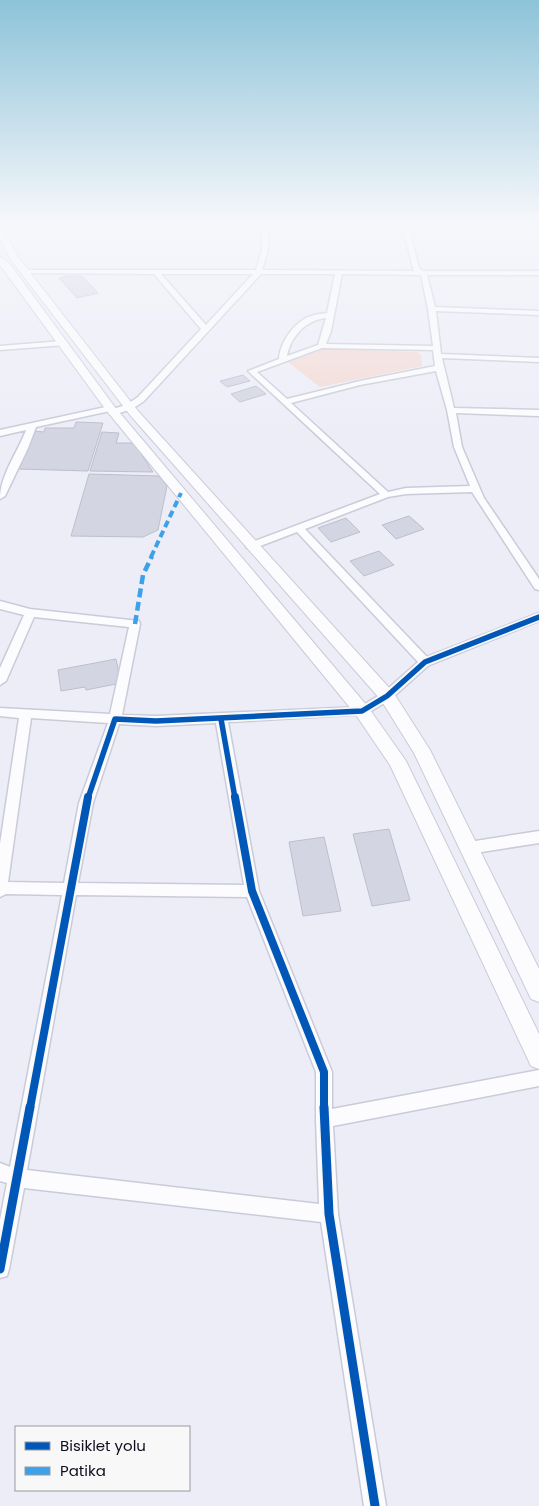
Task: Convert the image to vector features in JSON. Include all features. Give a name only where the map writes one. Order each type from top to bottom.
[{"type":"main road","points":[[25,294],[112,410],[362,711],[397,761],[539,1058]]},
{"type":"main road","points":[[43,294],[130,408],[387,696],[421,750],[539,992]]},
{"type":"street","points":[[175,294],[205,329]]},
{"type":"street","points":[[0,433],[130,408],[141,399],[238,294]]},
{"type":"street","points":[[321,346],[335,294]]},
{"type":"street","points":[[429,294],[439,368],[451,410],[458,447],[479,498],[539,587]]},
{"type":"street","points":[[432,309],[539,313]]},
{"type":"street","points":[[283,360],[284,346],[306,322],[313,318],[330,316]]},
{"type":"street","points":[[0,348],[62,343]]},
{"type":"street","points":[[386,495],[252,371],[321,346],[539,360]]},
{"type":"street","points":[[285,402],[360,383],[439,368]]},
{"type":"street","points":[[451,410],[539,413]]},
{"type":"street","points":[[0,496],[24,448],[32,426]]},
{"type":"street","points":[[252,546],[386,495],[406,491],[475,489]]},
{"type":"street","points":[[299,529],[424,662]]},
{"type":"street","points":[[0,605],[30,613],[135,624],[115,719],[86,803],[70,889],[8,1175],[0,1269]]},
{"type":"street","points":[[0,680],[30,613]]},
{"type":"street","points":[[0,712],[156,721],[362,711],[387,696],[424,662],[539,617]]},
{"type":"street","points":[[26,713],[0,889],[252,891]]},
{"type":"street","points":[[221,719],[252,891],[324,1072],[324,1119],[330,1214],[375,1506]]},
{"type":"street","points":[[470,848],[539,837]]},
{"type":"street","points":[[324,1119],[539,1078]]},
{"type":"street","points":[[8,1175],[330,1214]]},
{"type":"shaded area","points":[[326,348],[418,352],[421,356],[422,366],[320,387],[288,362]]},
{"type":"building","points":[[74,294],[93,294],[77,298]]},
{"type":"building","points":[[243,375],[250,381],[227,387],[220,381]]},
{"type":"building","points":[[256,386],[266,394],[240,402],[231,394]]},
{"type":"building","points":[[76,422],[103,423],[88,471],[19,469],[34,431],[44,432],[45,428],[74,428]]},
{"type":"building","points":[[102,432],[119,433],[116,443],[134,443],[153,472],[90,471]]},
{"type":"building","points":[[89,474],[159,476],[167,486],[158,530],[143,537],[71,536]]},
{"type":"building","points":[[409,516],[424,529],[396,539],[382,525]]},
{"type":"building","points":[[346,518],[360,532],[331,542],[318,528]]},
{"type":"building","points":[[379,551],[394,565],[364,576],[350,561]]},
{"type":"building","points":[[116,659],[121,683],[86,690],[85,687],[61,691],[58,670]]},
{"type":"building","points":[[389,829],[410,900],[372,906],[353,834]]},
{"type":"building","points":[[324,837],[341,911],[303,916],[289,842]]},
{"type":"marked path","points":[[135,624],[143,575],[181,493]]},
{"type":"cycle path","points":[[0,1269],[86,803],[115,719],[156,721],[362,711],[387,696],[425,662],[539,617]]},
{"type":"cycle path","points":[[221,719],[252,891],[324,1072],[324,1119],[329,1214],[375,1506]]}]
